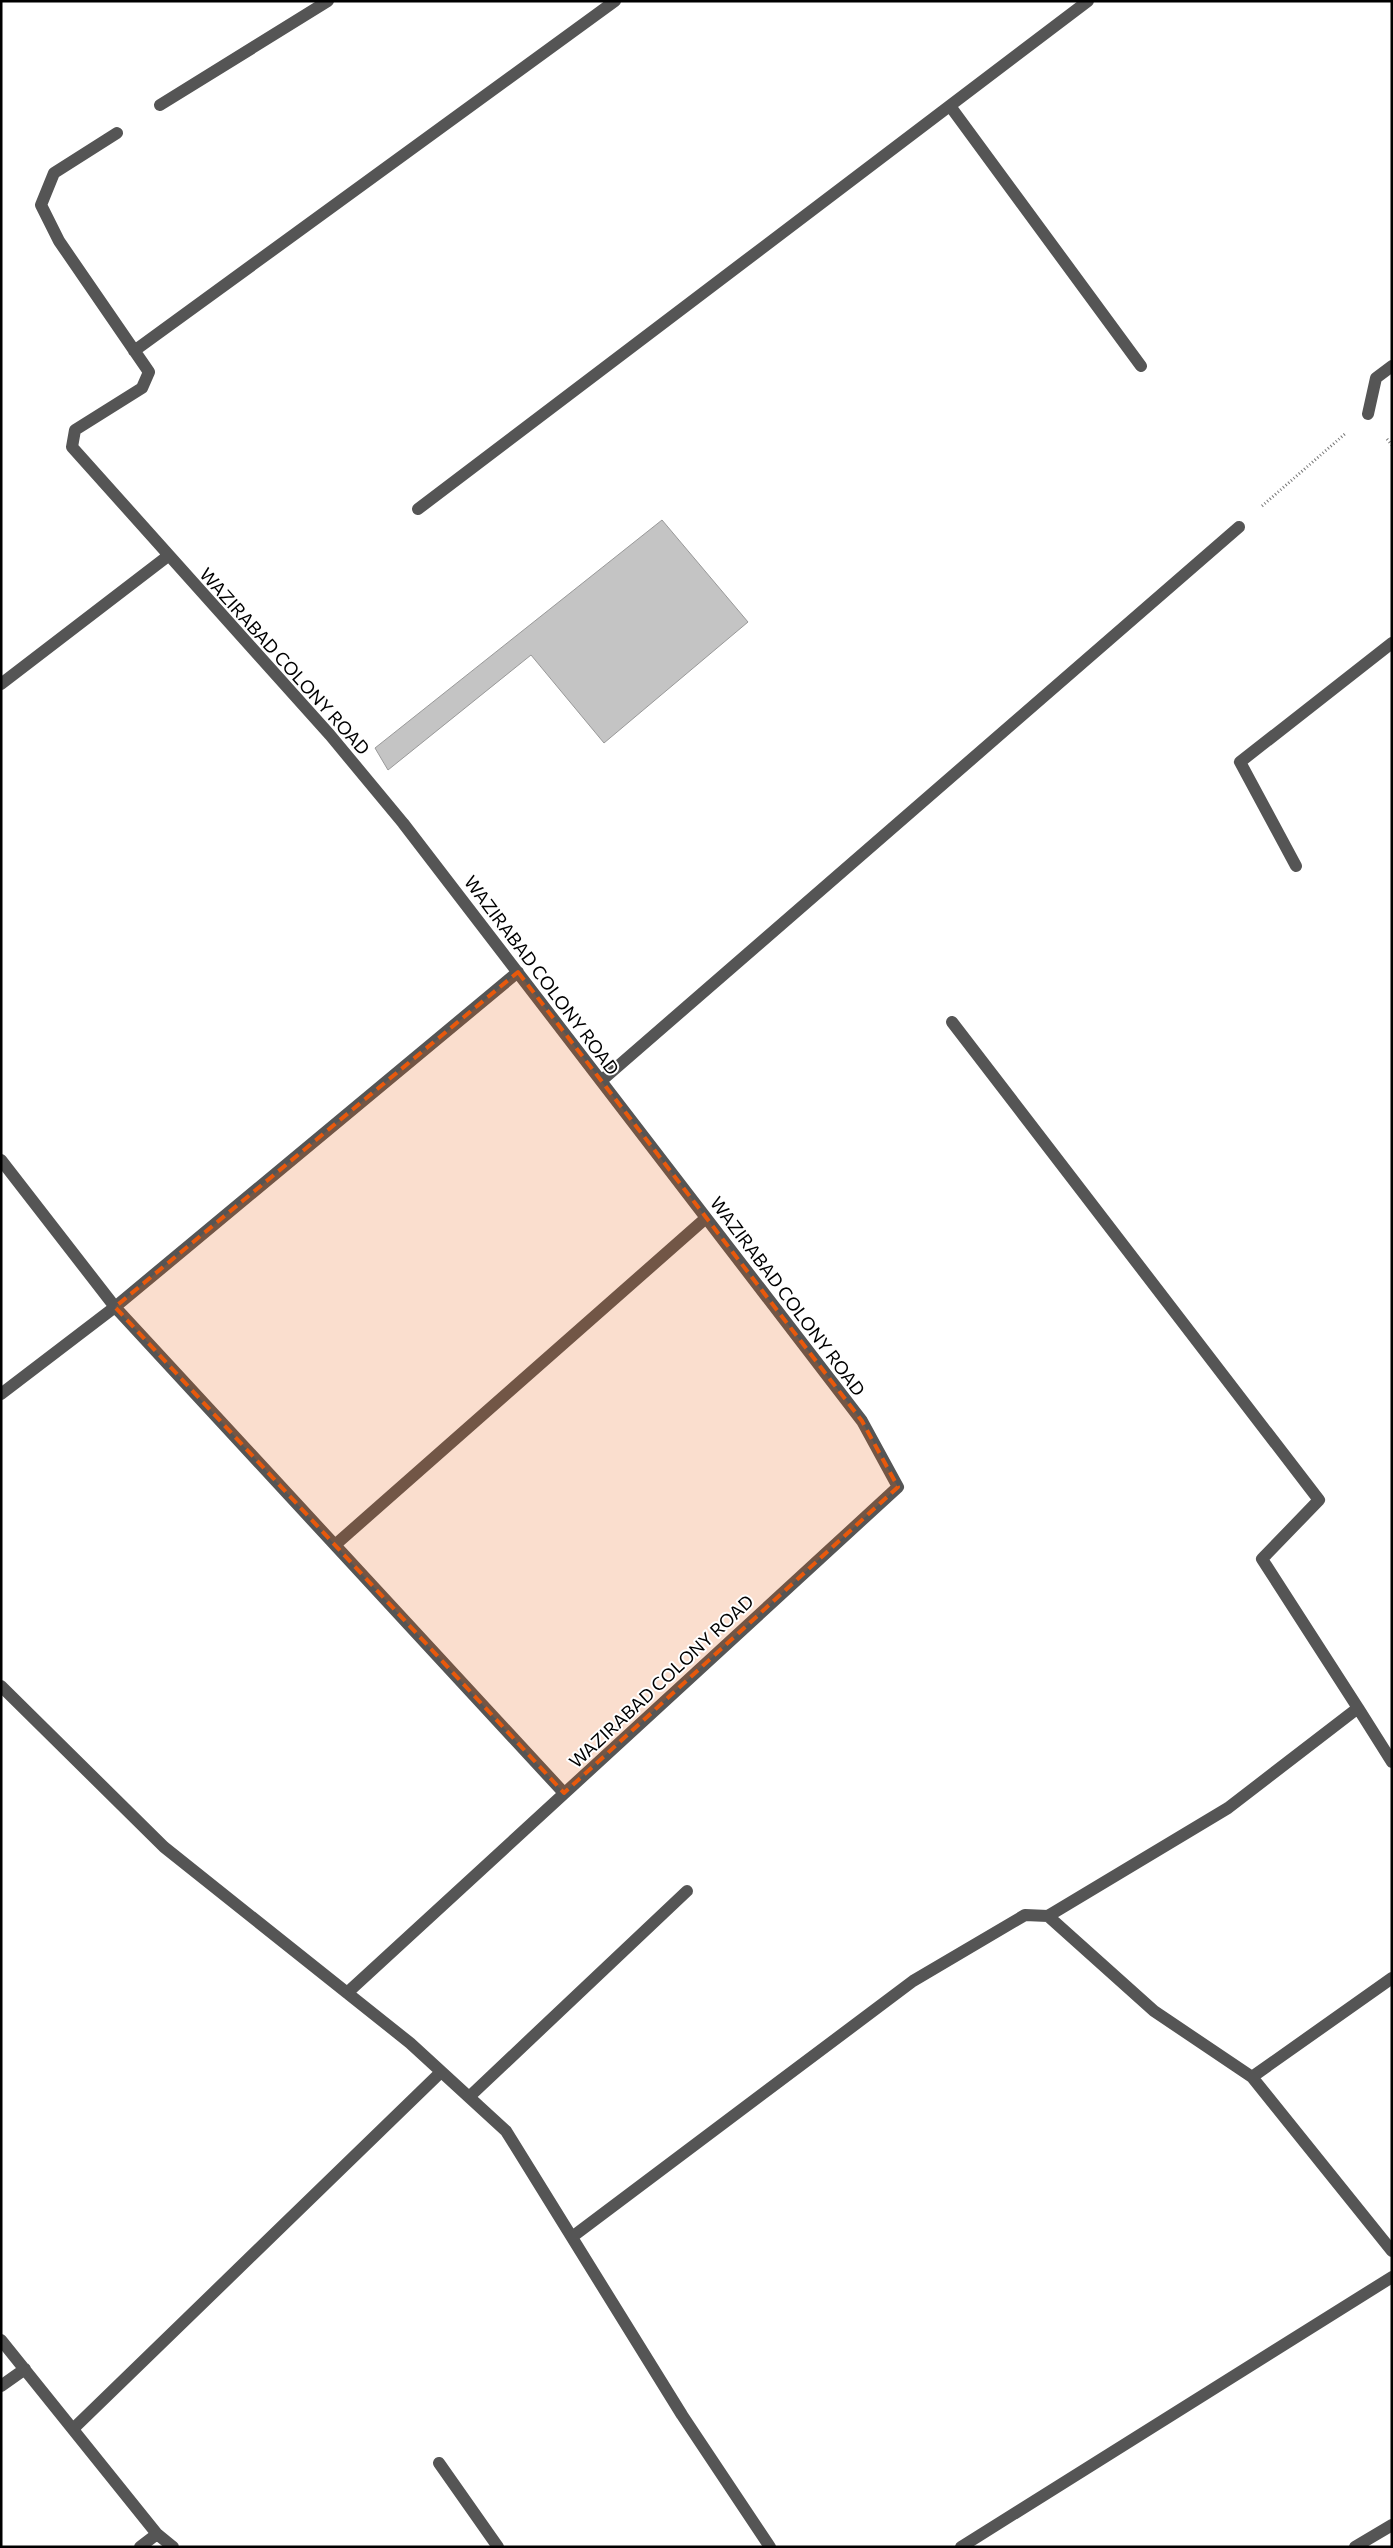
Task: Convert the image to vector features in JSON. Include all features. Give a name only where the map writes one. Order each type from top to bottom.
[{"type":"street","points":[[160,105],[328,1]]},
{"type":"street","points":[[117,133],[54,173],[41,205],[59,241],[134,351],[615,1]]},
{"type":"street","points":[[418,509],[1088,1]]},
{"type":"street","points":[[950,106],[1141,366]]},
{"type":"street","name":"WAZIRABAD COLONY ROAD","points":[[134,351],[149,372],[142,388],[75,430],[72,447],[330,735],[403,823],[862,1421],[898,1488],[347,1993]]},
{"type":"street","points":[[1368,414],[1376,378],[1392,366]]},
{"type":"street","points":[[601,1080],[1239,527]]},
{"type":"street","points":[[1,684],[168,556]]},
{"type":"street","points":[[1296,866],[1240,762],[1392,643]]},
{"type":"street","points":[[1,1394],[115,1307],[518,972]]},
{"type":"street","points":[[952,1022],[1319,1500],[1262,1559],[1392,1762]]},
{"type":"street","points":[[1,1160],[115,1307],[564,1794]]},
{"type":"street","points":[[335,1545],[706,1218]]},
{"type":"street","points":[[1,1686],[164,1847],[410,2043],[506,2131],[682,2416],[770,2547]]},
{"type":"street","points":[[572,2238],[913,1981],[1025,1915],[1048,1916],[1228,1808],[1358,1708]]},
{"type":"street","points":[[469,2098],[687,1891]]},
{"type":"street","points":[[1048,1916],[1154,2011],[1252,2077],[1392,2252]]},
{"type":"street","points":[[1252,2077],[1392,1978]]},
{"type":"street","points":[[73,2429],[441,2072]]},
{"type":"street","points":[[961,2547],[1392,2277]]},
{"type":"street","points":[[1,2340],[157,2534],[174,2547]]},
{"type":"street","points":[[1,2386],[25,2370]]},
{"type":"street","points":[[439,2463],[498,2547]]},
{"type":"street","points":[[1355,2547],[1392,2525]]},
{"type":"street","points":[[140,2547],[157,2534]]},
{"type":"path","points":[[1239,527],[1368,414],[1392,445]]},
{"type":"highlighted area","points":[[518,972],[862,1421],[898,1487],[564,1793],[115,1307]]},
{"type":"building","points":[[662,520],[748,622],[604,743],[531,655],[388,770],[375,748]]}]
